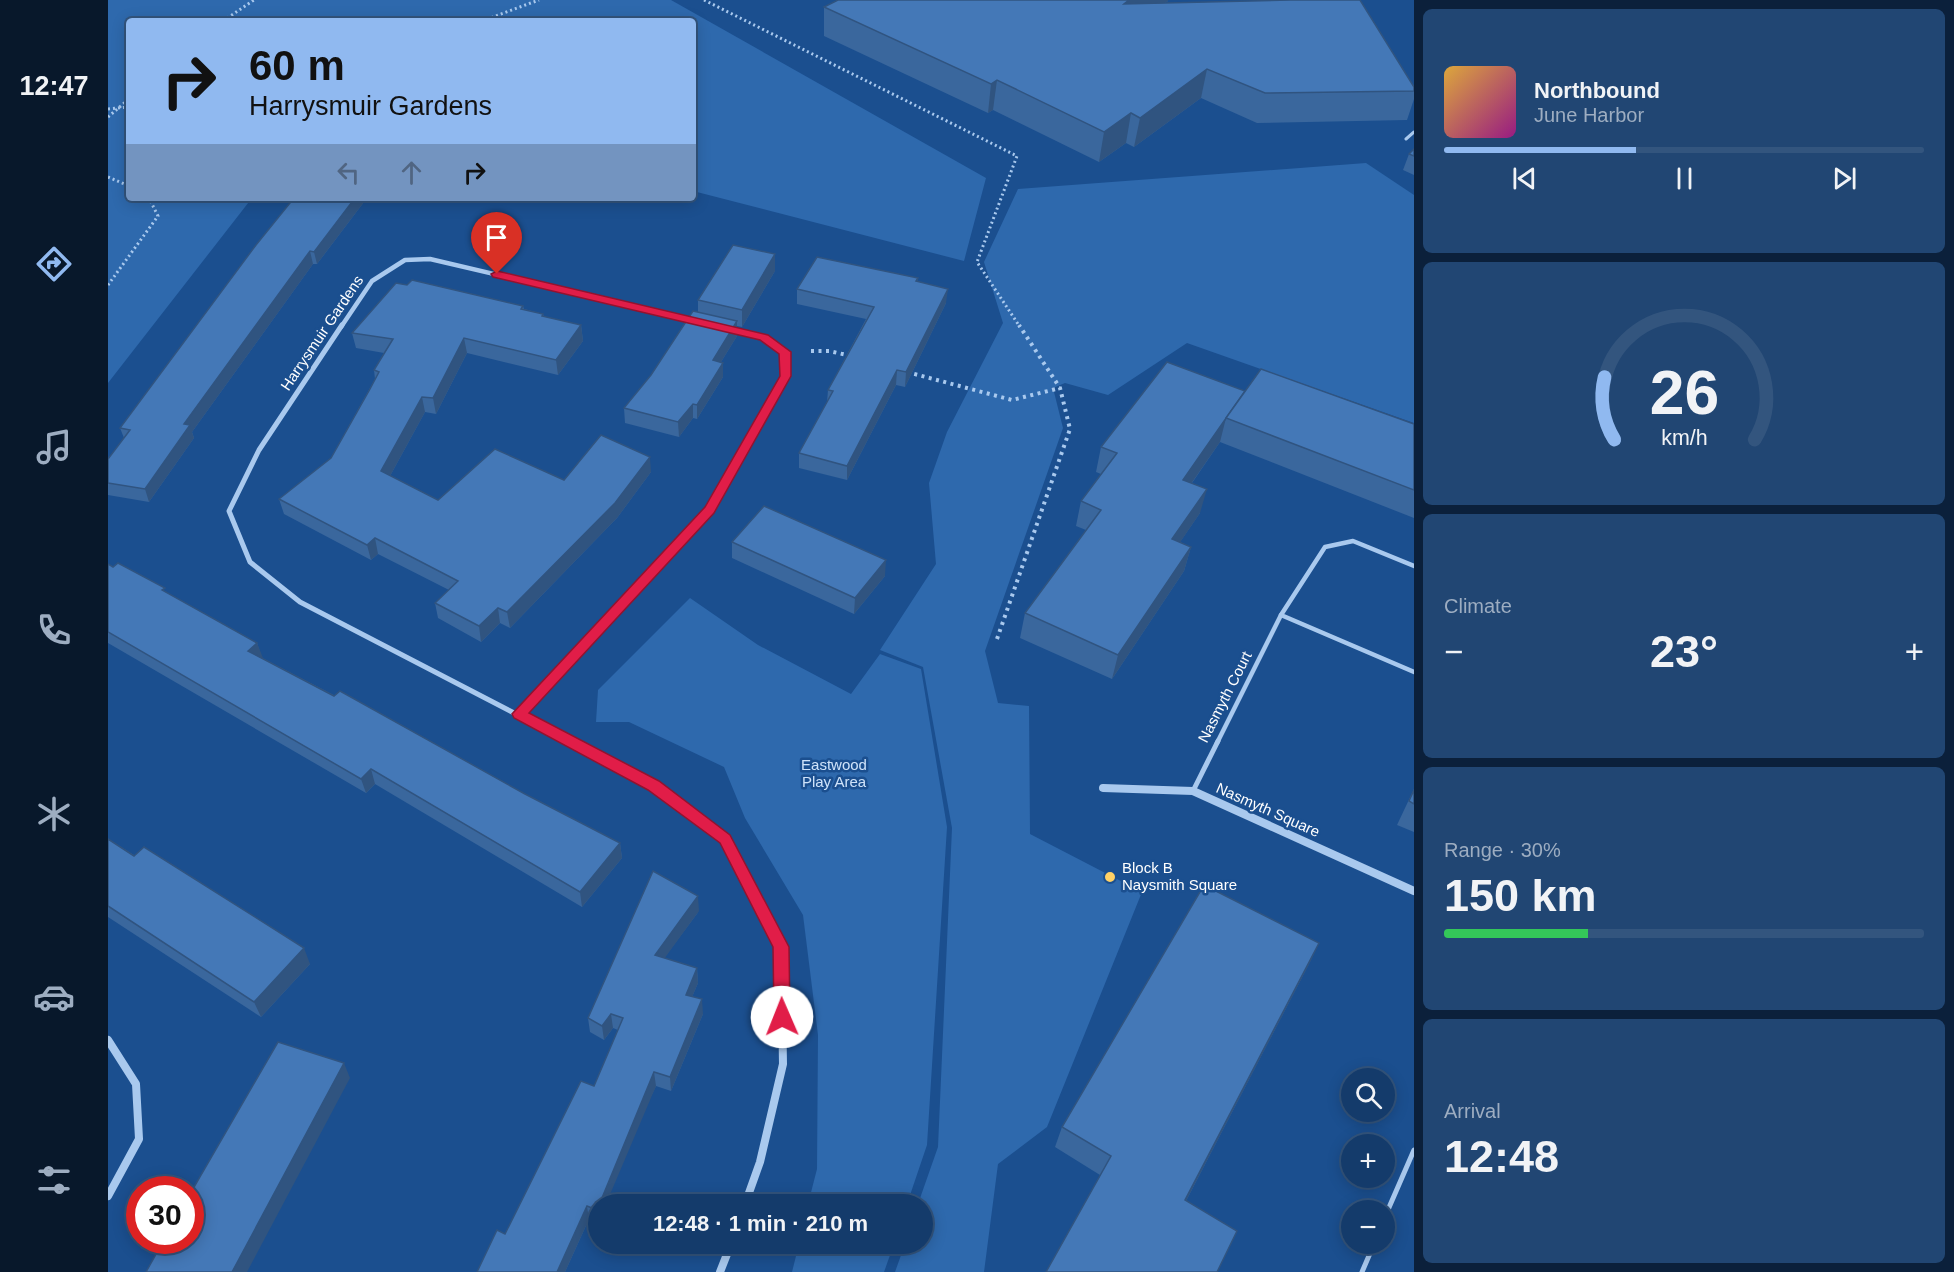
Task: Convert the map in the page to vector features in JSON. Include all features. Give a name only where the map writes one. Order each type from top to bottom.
[{"type":"street","name":"Harrysmuir Gardens","points":[[706,324],[430,259],[405,260],[372,281],[259,450],[229,512],[250,562],[300,602],[654,785],[725,839],[781,947],[783,1064],[760,1162],[749,1194]]},
{"type":"street","points":[[519,714],[710,510],[786,376],[785,352],[764,337],[718,326]]},
{"type":"street","name":"Nasmyth Square","points":[[1103,788],[1193,791],[1414,891]]},
{"type":"street","points":[[108,1040],[136,1084],[139,1139],[108,1196]]},
{"type":"street","points":[[720,1272],[726,1254]]},
{"type":"lane","points":[[1406,139],[1414,132]]},
{"type":"lane","name":"Nasmyth Court","points":[[1193,791],[1281,615],[1325,547],[1353,541],[1414,566]]},
{"type":"lane","points":[[1281,615],[1414,672]]},
{"type":"lane","points":[[1393,1200],[1414,1150]]},
{"type":"lane","points":[[1362,1272],[1370,1254]]},
{"type":"path","points":[[227,18],[254,0]]},
{"type":"path","points":[[490,18],[539,0]]},
{"type":"path","points":[[704,0],[1017,156],[977,262],[1060,388],[1070,429],[997,639]]},
{"type":"path","points":[[108,117],[126,101]]},
{"type":"path","points":[[108,109],[126,107]]},
{"type":"path","points":[[108,177],[126,185]]},
{"type":"path","points":[[108,285],[158,216],[150,201]]},
{"type":"path","points":[[785,352],[829,351],[852,357]]},
{"type":"path","points":[[897,369],[1012,400],[1060,388]]},
{"type":"green space","points":[[108,0],[671,0],[986,178],[964,261],[696,192],[696,18],[126,18],[126,201],[250,201],[108,383]]},
{"type":"green space","points":[[1366,163],[1414,195],[1414,423],[1187,343],[1108,395],[1065,383],[1053,388],[1063,428],[985,651],[998,703],[1029,706],[1030,834],[1142,892],[1047,1127],[998,1164],[984,1272],[895,1272],[901,1254],[933,1254],[933,1194],[922,1194],[938,1147],[952,828],[923,667],[880,650],[936,564],[929,483],[947,432],[1003,323],[984,262],[1018,189]]},
{"type":"green space","name":"Eastwood Play Area","points":[[690,598],[758,645],[851,694],[880,654],[921,669],[947,827],[927,1145],[910,1194],[811,1194],[817,1169],[818,1035],[803,915],[745,818],[724,767],[629,722],[596,722],[598,690]]},
{"type":"green space","points":[[796,1254],[890,1254],[884,1272],[792,1272]]},
{"type":"building","points":[[838,0],[1129,0],[1124,4],[1360,0],[1414,87],[1414,91],[1265,93],[1207,69],[1140,118],[1131,113],[1104,132],[997,80],[991,84],[824,7]]},
{"type":"building","points":[[292,201],[353,201],[314,252],[310,251],[184,424],[190,425],[145,489],[108,483],[108,459],[130,430],[120,428],[256,245]]},
{"type":"building","points":[[733,245],[775,254],[742,310],[698,300]]},
{"type":"building","points":[[817,257],[918,278],[916,281],[948,289],[906,372],[897,370],[847,466],[799,453],[833,391],[828,390],[874,307],[797,289]]},
{"type":"building","points":[[412,280],[523,306],[521,309],[581,325],[556,360],[464,338],[433,398],[422,397],[381,471],[438,500],[495,449],[564,480],[601,435],[650,457],[615,503],[507,612],[498,608],[479,626],[435,603],[458,581],[375,538],[367,545],[279,499],[331,458],[379,372],[374,370],[393,339],[352,333],[396,283],[407,285]]},
{"type":"building","points":[[693,311],[737,321],[713,360],[723,363],[697,405],[693,404],[678,422],[624,408],[651,375]]},
{"type":"building","points":[[1167,362],[1245,391],[1183,480],[1207,489],[1172,539],[1191,547],[1118,655],[1025,613],[1101,510],[1081,501],[1117,453],[1101,447]]},
{"type":"building","points":[[1261,369],[1414,424],[1414,490],[1226,418]]},
{"type":"building","points":[[764,506],[886,560],[855,598],[732,542]]},
{"type":"building","points":[[118,563],[257,643],[248,651],[334,696],[340,691],[525,794],[620,843],[580,892],[371,769],[361,779],[108,632],[108,564],[113,567]]},
{"type":"building","points":[[1414,790],[1414,804],[1409,801]]},
{"type":"building","points":[[108,839],[134,856],[144,847],[304,948],[254,1002],[108,906]]},
{"type":"building","points":[[653,871],[698,896],[655,955],[697,968],[686,995],[702,999],[670,1077],[654,1072],[604,1194],[588,1194],[588,1206],[557,1272],[477,1272],[497,1230],[505,1234],[581,1081],[594,1086],[623,1018],[611,1014],[602,1026],[588,1018]]},
{"type":"building","points":[[1204,885],[1319,943],[1185,1200],[1237,1231],[1217,1272],[1046,1272],[1111,1156],[1062,1127]]},
{"type":"building","points":[[278,1042],[344,1063],[232,1272],[146,1272],[156,1254],[204,1254],[204,1176],[200,1176]]},
{"type":"place","name":"Block B Naysmith Square","points":[[1110,877]]},
{"type":"route","points":[[497,274],[764,337],[785,352],[786,376],[710,510],[519,714],[654,785],[725,839],[781,947],[782,1017]]}]
